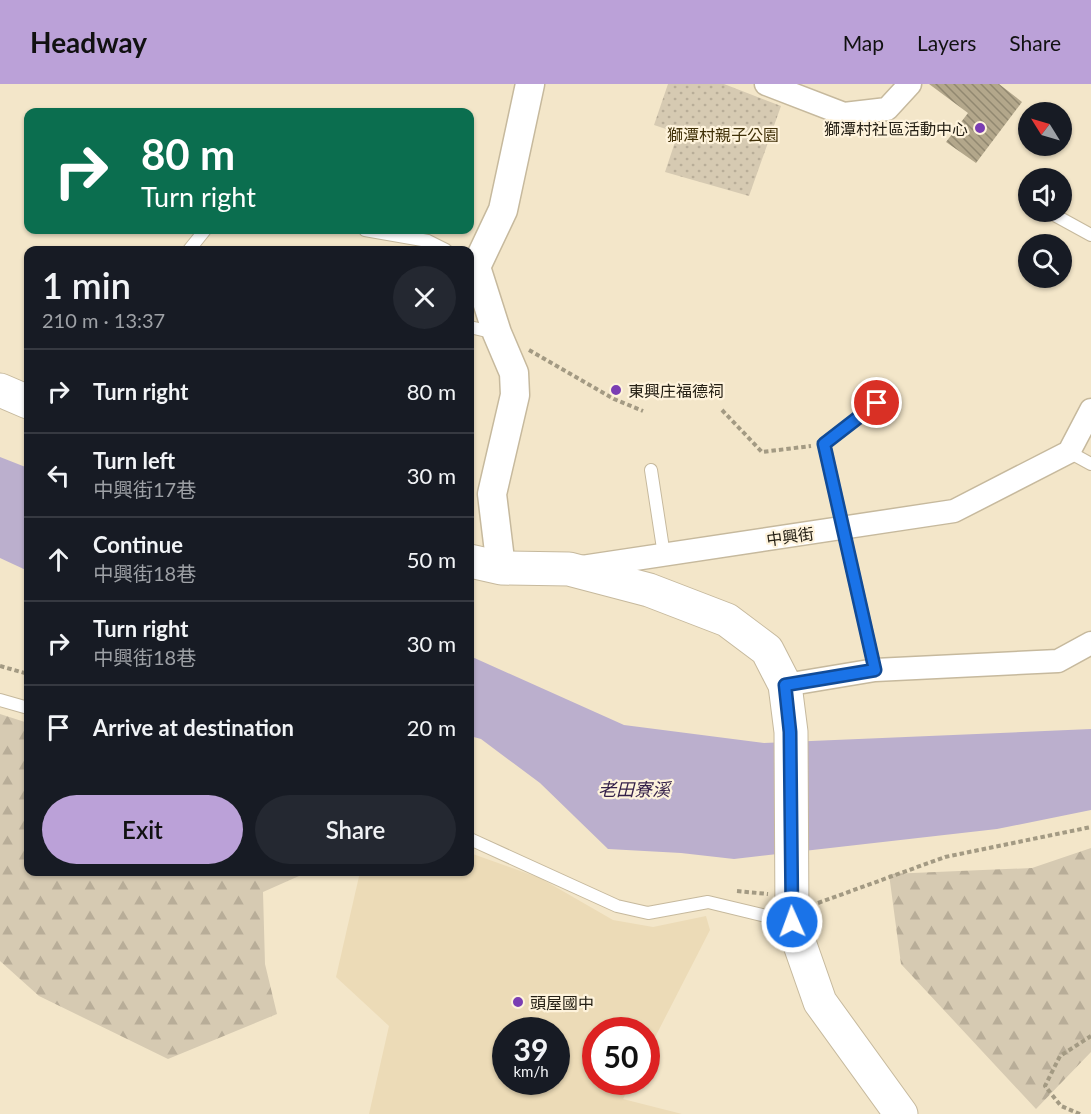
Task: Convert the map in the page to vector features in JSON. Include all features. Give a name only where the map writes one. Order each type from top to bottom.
[{"type":"main road","points":[[0,390],[24,400]]},
{"type":"main road","points":[[474,562],[501,568],[569,569],[649,590],[727,620],[767,650],[785,685],[790,732],[786,906],[820,1002],[892,1109]]},
{"type":"street","points":[[474,263],[503,210],[530,84]]},
{"type":"street","points":[[766,84],[844,114],[887,110],[910,84]]},
{"type":"street","points":[[474,272],[483,330],[514,373],[515,395],[492,494],[501,568]]},
{"type":"street","points":[[1069,452],[1091,410]]},
{"type":"street","name":"中興街","points":[[569,569],[954,511],[1069,452]]},
{"type":"street","points":[[785,685],[875,670],[1058,661],[1091,643]]},
{"type":"lane","points":[[1068,222],[1091,234]]},
{"type":"lane","points":[[192,246],[202,234]]},
{"type":"lane","points":[[388,234],[428,241],[438,246]]},
{"type":"lane","points":[[875,670],[824,444],[877,403]]},
{"type":"lane","points":[[1069,452],[1091,464]]},
{"type":"lane","points":[[651,470],[664,555]]},
{"type":"lane","points":[[0,700],[24,707]]},
{"type":"lane","points":[[474,841],[617,906],[648,913],[708,902],[786,906]]},
{"type":"path","points":[[483,330],[543,357],[614,399],[643,411]]},
{"type":"path","points":[[722,410],[762,452],[824,444]]},
{"type":"path","points":[[0,666],[24,673]]},
{"type":"path","points":[[735,890],[786,906],[945,856],[1091,827]]},
{"type":"path","points":[[1080,1114],[1061,1106],[1045,1086],[1060,1056],[1091,1036]]},
{"type":"shaded area","name":"頭屋國中","points":[[474,854],[540,878],[613,920],[653,927],[706,916],[710,930],[660,1028],[660,1017],[582,1017],[582,1095],[625,1095],[623,1099],[682,1114],[369,1114],[389,1026],[336,977],[359,876],[474,876]]},
{"type":"green space","name":"獅潭村親子公園","points":[[668,84],[724,84],[781,106],[749,196],[665,172],[678,133],[654,125]]},
{"type":"green space","points":[[0,714],[24,722],[24,876],[299,876],[263,892],[265,964],[277,1014],[168,1059],[39,996],[0,961]]},
{"type":"green space","points":[[1091,848],[1091,1052],[1036,1109],[901,964],[889,874],[1032,868]]},
{"type":"water","points":[[0,457],[24,466],[24,569],[0,558]]},
{"type":"water","name":"老田寮溪","points":[[474,658],[624,725],[764,743],[1091,729],[1091,810],[997,829],[734,859],[608,849],[540,783],[481,739],[474,737]]},
{"type":"building","name":"獅潭村社區活動中心","points":[[929,84],[999,84],[1022,102],[1018,102],[1018,107],[976,163],[946,142],[968,113]]},
{"type":"place","name":"獅潭村社區活動中心","points":[[980,128]]},
{"type":"place","name":"東興庄福德祠","points":[[616,390]]},
{"type":"place","name":"頭屋國中","points":[[518,1002]]},
{"type":"route","points":[[792,922],[790,732],[785,685],[875,670],[824,444],[877,403]]}]
